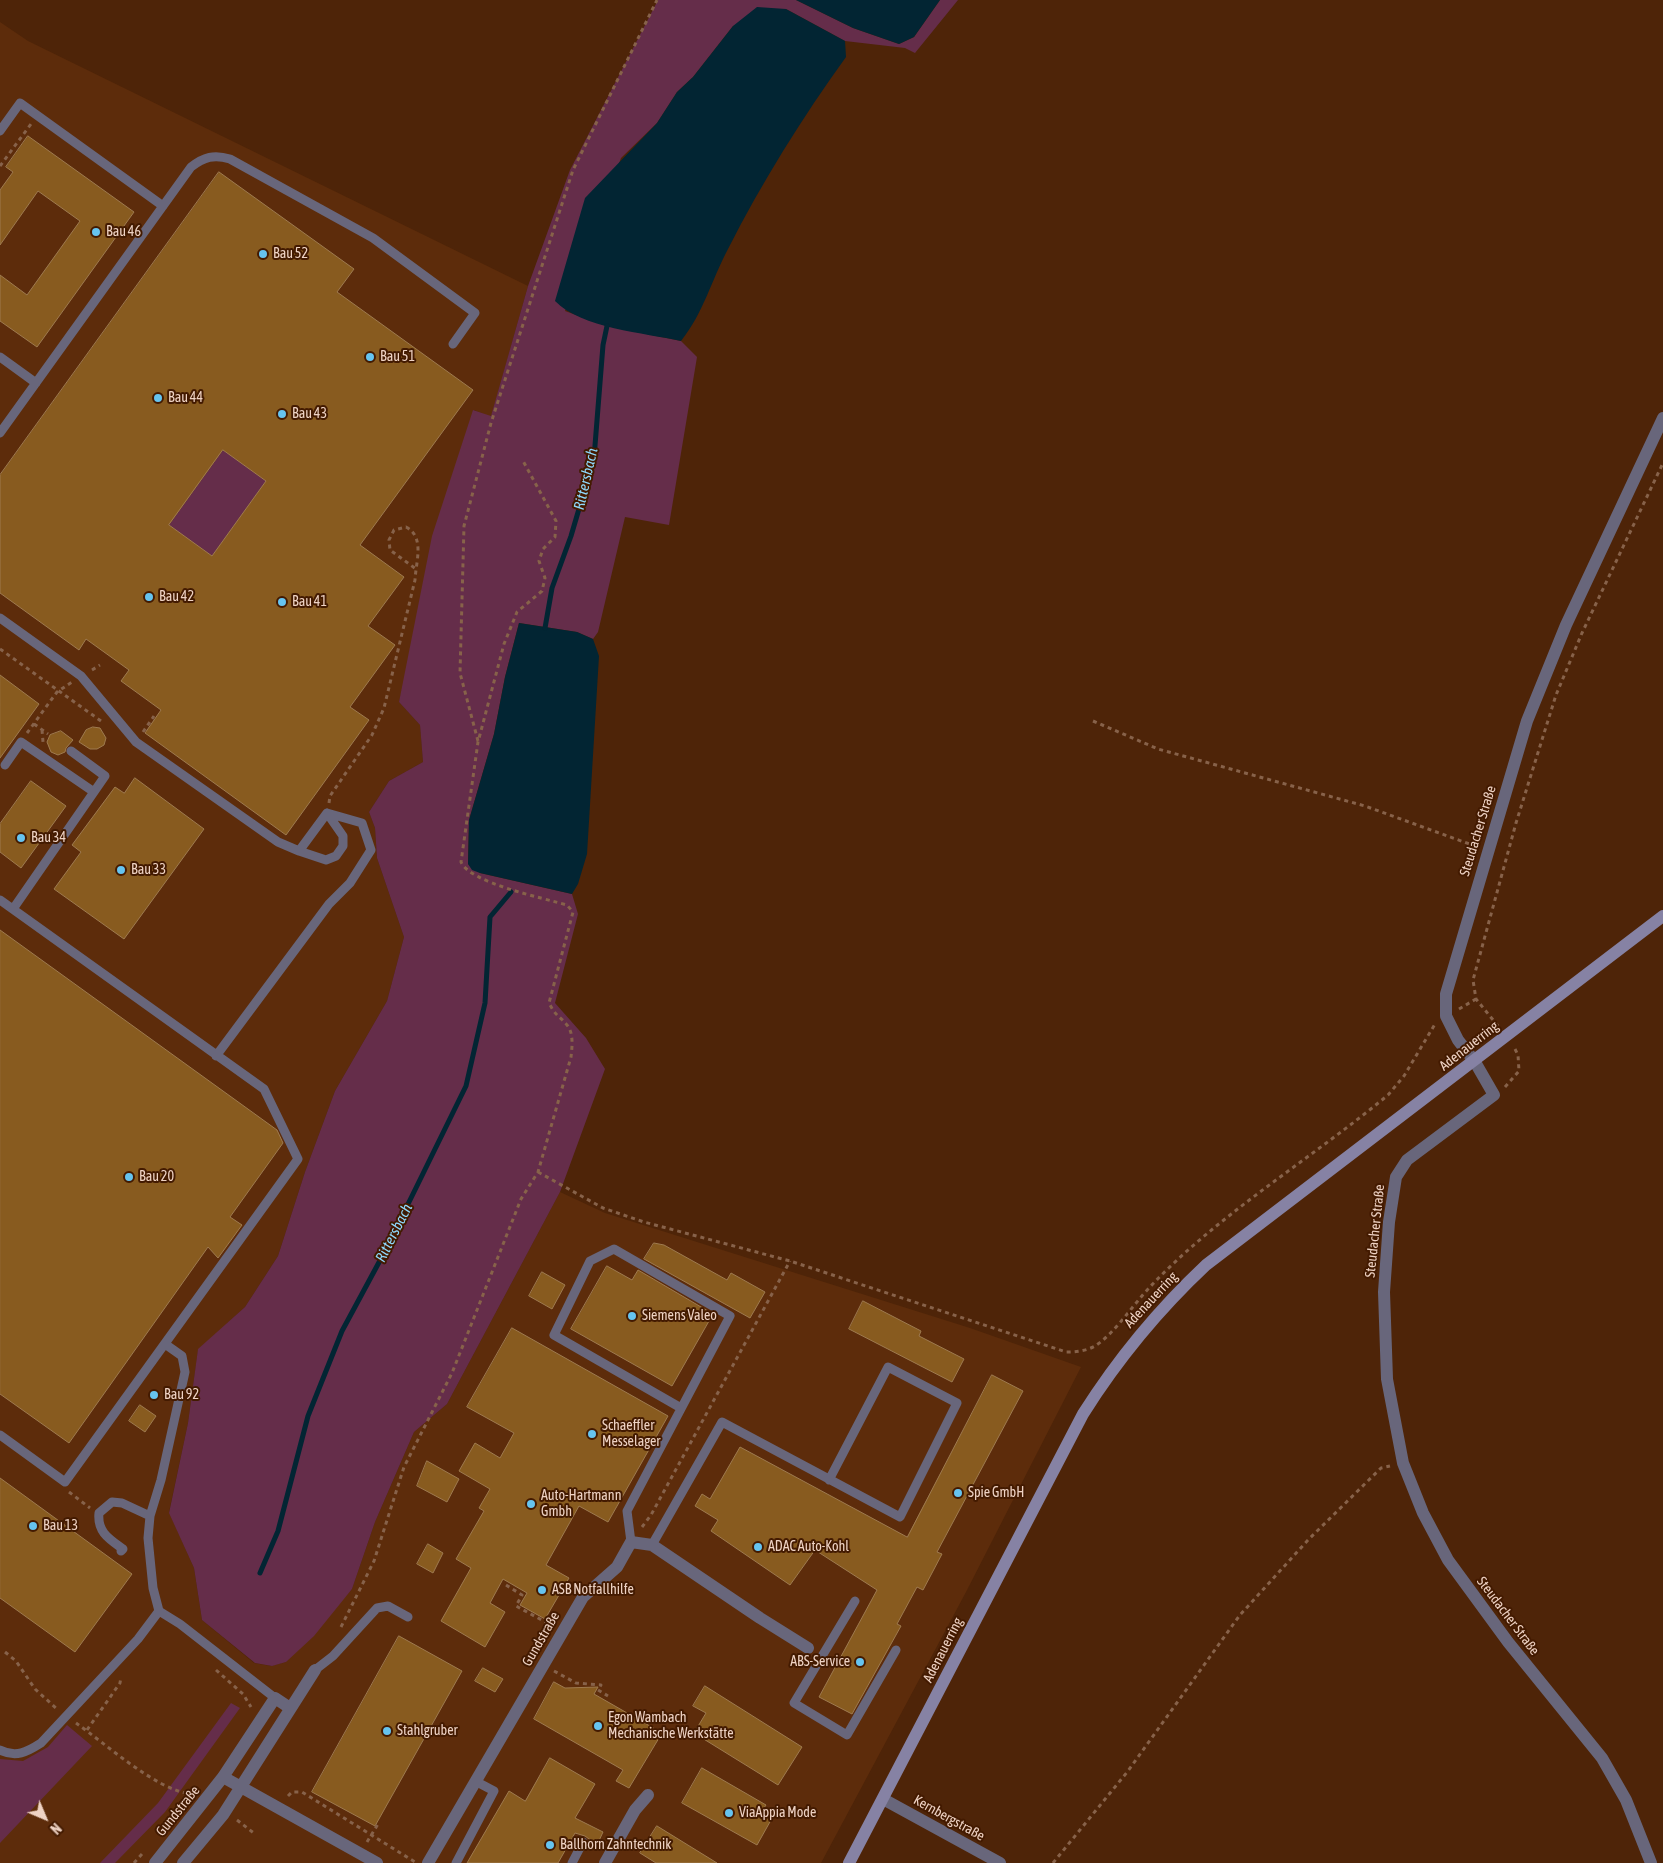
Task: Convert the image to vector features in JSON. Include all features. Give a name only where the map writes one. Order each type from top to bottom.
[{"type":"main road","name":"Adenauerring","points":[[848,1863],[1083,1414],[1128,1348],[1165,1305],[1206,1265],[1663,916]]},
{"type":"street","name":"Steudacher Straße","points":[[1650,1863],[1626,1800],[1602,1758],[1508,1642],[1448,1560],[1423,1514],[1403,1463],[1387,1379],[1384,1292],[1389,1222],[1396,1177],[1407,1160],[1494,1095],[1458,1040],[1446,1016],[1446,994],[1487,851],[1530,712],[1566,625],[1663,418]]},
{"type":"street","points":[[630,1542],[652,1545],[808,1648]]},
{"type":"street","name":"Gundstraße","points":[[428,1863],[477,1782],[583,1597],[617,1567],[630,1542]]},
{"type":"street","points":[[183,1863],[223,1814],[315,1670]]},
{"type":"street","points":[[275,1698],[290,1708]]},
{"type":"street","name":"Gundstraße","points":[[155,1863],[223,1777],[275,1698]]},
{"type":"street","points":[[223,1777],[377,1863]]},
{"type":"street","points":[[605,1863],[635,1810],[648,1795]]},
{"type":"street","name":"Kernbergstraße","points":[[883,1799],[1000,1863]]},
{"type":"lane","points":[[0,131],[20,103],[163,206]]},
{"type":"lane","points":[[0,434],[191,167],[203,158],[219,155],[230,159],[373,238],[475,313],[453,344]]},
{"type":"lane","points":[[0,357],[36,383]]},
{"type":"lane","points":[[0,618],[81,676],[136,742],[278,842],[326,860],[336,856],[343,846],[343,836],[327,813]]},
{"type":"lane","points":[[5,765],[21,742],[94,792]]},
{"type":"lane","points":[[13,909],[105,776],[71,751]]},
{"type":"lane","points":[[299,851],[327,813]]},
{"type":"lane","points":[[216,1056],[330,904],[350,882],[371,850],[362,823],[327,813]]},
{"type":"lane","points":[[0,900],[264,1089],[298,1159],[65,1482],[0,1435]]},
{"type":"lane","points":[[630,1542],[627,1511],[682,1408],[730,1316],[614,1249],[590,1261],[554,1335],[682,1408]]},
{"type":"lane","points":[[165,1344],[182,1356],[185,1372],[150,1516],[149,1548],[153,1588],[159,1612],[180,1624],[275,1698]]},
{"type":"lane","points":[[652,1545],[722,1422],[829,1480],[900,1516],[957,1403],[888,1367],[829,1480]]},
{"type":"lane","points":[[121,1551],[123,1549],[105,1536],[101,1529],[99,1513],[112,1502],[122,1503],[150,1516]]},
{"type":"lane","points":[[855,1601],[794,1703],[847,1735],[896,1650]]},
{"type":"lane","points":[[315,1670],[333,1656],[377,1608],[388,1606],[408,1616]]},
{"type":"lane","points":[[0,1750],[13,1755],[27,1752],[41,1743],[138,1639],[159,1612]]},
{"type":"lane","points":[[808,1648],[822,1657]]},
{"type":"lane","points":[[456,1863],[494,1791],[477,1782]]},
{"type":"lane","points":[[572,1863],[583,1842]]},
{"type":"path","points":[[478,742],[460,673],[464,526],[491,423],[533,288],[573,170],[657,0]]},
{"type":"path","points":[[0,166],[37,115]]},
{"type":"path","points":[[339,1632],[345,1616],[358,1596],[374,1561],[404,1467],[452,1373],[464,1339],[479,1310],[521,1199],[538,1172],[571,1057],[572,1041],[568,1025],[556,1016],[549,1002],[573,912],[567,905],[479,879],[464,870],[461,862],[478,742],[504,644],[517,612],[542,591],[545,578],[539,562],[543,549],[555,537],[556,520],[522,459]]},
{"type":"path","points":[[1494,1095],[1509,1084],[1519,1071],[1518,1055],[1476,1000],[1473,988],[1474,973],[1516,823],[1556,695],[1582,633],[1663,463]]},
{"type":"path","points":[[327,813],[330,796],[378,726],[384,708],[416,569],[418,540],[414,531],[406,527],[394,530],[389,540],[390,550],[416,569]]},
{"type":"path","points":[[0,649],[104,723]]},
{"type":"path","points":[[21,742],[57,692]]},
{"type":"path","points":[[136,742],[154,716]]},
{"type":"path","points":[[1093,721],[1158,749],[1365,806],[1487,851]]},
{"type":"path","points":[[34,724],[48,734]]},
{"type":"path","points":[[538,1172],[604,1208],[644,1222],[790,1261],[1066,1352],[1080,1352],[1104,1339],[1150,1287],[1199,1240],[1388,1095],[1415,1058],[1432,1026],[1446,1016]]},
{"type":"path","points":[[630,1542],[651,1515],[790,1261]]},
{"type":"path","points":[[1052,1863],[1128,1771],[1240,1615],[1308,1540],[1381,1468],[1403,1463]]},
{"type":"path","points":[[65,1482],[69,1492],[91,1508]]},
{"type":"path","points":[[506,1585],[522,1595],[516,1606],[562,1631]]},
{"type":"path","points":[[6,1652],[16,1661],[44,1698],[66,1716],[153,1778],[179,1793],[196,1795]]},
{"type":"path","points":[[543,1664],[576,1683],[601,1684],[598,1690],[608,1696]]},
{"type":"path","points":[[213,1668],[246,1697],[252,1712]]},
{"type":"path","points":[[87,1730],[120,1683],[122,1670]]},
{"type":"path","points":[[276,1806],[292,1792],[302,1792],[416,1863]]},
{"type":"path","points":[[234,1818],[255,1834]]},
{"type":"path","points":[[371,1835],[378,1824]]},
{"type":"shaded area","points":[[658,0],[796,0],[853,28],[899,44],[914,37],[940,0],[958,0],[915,53],[905,48],[845,41],[786,9],[733,26],[693,77],[677,92],[657,123],[621,158],[565,311],[607,326],[681,341],[697,357],[669,525],[625,517],[598,632],[593,639],[577,632],[519,623],[505,677],[494,734],[469,820],[468,864],[480,873],[572,894],[578,914],[555,1003],[586,1038],[605,1069],[560,1192],[447,1404],[414,1432],[375,1522],[352,1589],[314,1636],[286,1662],[272,1666],[255,1663],[202,1620],[194,1568],[169,1513],[188,1423],[198,1349],[245,1307],[278,1256],[305,1172],[335,1091],[387,1001],[404,937],[377,858],[375,828],[369,812],[389,781],[423,762],[420,725],[399,702],[432,536],[473,410],[491,416],[528,286],[570,170]]},
{"type":"shaded area","points":[[0,22],[28,41],[528,286],[491,417],[474,410],[399,702],[420,725],[423,762],[389,781],[369,812],[375,828],[377,858],[404,937],[387,1001],[335,1091],[305,1172],[278,1256],[245,1307],[198,1350],[188,1423],[169,1512],[194,1568],[202,1620],[254,1663],[271,1666],[286,1662],[352,1589],[375,1522],[414,1432],[447,1404],[560,1192],[605,1213],[970,1328],[1081,1367],[966,1592],[821,1863],[0,1863]]},
{"type":"shaded area","points":[[223,450],[266,481],[212,556],[169,525]]},
{"type":"shaded area","points":[[231,1703],[240,1708],[165,1812],[115,1863],[100,1863],[158,1803]]},
{"type":"shaded area","points":[[67,1725],[92,1746],[0,1843],[0,1759],[23,1761],[48,1747]]},
{"type":"water","points":[[796,0],[940,0],[914,37],[899,44],[853,28]]},
{"type":"water","points":[[757,7],[786,9],[845,41],[846,57],[798,127],[755,199],[722,261],[696,319],[681,341],[614,328],[581,318],[566,310],[555,301],[585,198],[657,123],[677,92],[693,77],[733,26]]},
{"type":"water","points":[[519,623],[577,632],[593,639],[599,656],[587,854],[578,884],[572,894],[480,873],[472,870],[468,864],[469,820],[494,734],[505,677]]},
{"type":"building","name":"Bau 46","points":[[28,136],[134,212],[37,347],[0,321],[0,275],[27,295],[80,221],[38,191],[0,245],[0,190],[13,172],[6,167]]},
{"type":"building","points":[[219,172],[354,269],[337,292],[473,390],[360,545],[404,577],[368,626],[395,645],[350,707],[369,720],[286,835],[145,733],[161,710],[121,681],[129,670],[86,639],[79,650],[0,593],[0,475]],"holes":[[[223,450],[266,481],[212,556],[169,525]]]},
{"type":"building","points":[[0,675],[39,704],[0,758]]},
{"type":"building","points":[[93,727],[100,728],[106,738],[104,745],[97,749],[90,749],[79,742],[86,730]]},
{"type":"building","points":[[61,731],[73,740],[65,752],[58,755],[51,752],[47,742],[50,735]]},
{"type":"building","name":"Bau 33","points":[[135,778],[204,829],[124,939],[54,889],[81,852],[72,845],[115,787],[124,793]]},
{"type":"building","name":"Bau 34","points":[[31,781],[66,806],[21,868],[0,852],[0,824]]},
{"type":"building","name":"Bau 20","points":[[0,930],[277,1130],[283,1143],[230,1217],[242,1225],[218,1258],[208,1247],[69,1443],[0,1394]]},
{"type":"building","points":[[654,1243],[664,1245],[727,1280],[731,1273],[765,1292],[750,1318],[644,1259]]},
{"type":"building","points":[[607,1266],[632,1280],[638,1270],[713,1314],[672,1386],[571,1329]]},
{"type":"building","points":[[542,1272],[565,1285],[552,1309],[529,1296]]},
{"type":"building","points":[[863,1301],[921,1331],[919,1336],[964,1359],[952,1382],[849,1329]]},
{"type":"building","points":[[512,1328],[668,1416],[608,1522],[579,1506],[546,1565],[569,1578],[545,1619],[520,1605],[527,1593],[503,1579],[490,1603],[505,1612],[485,1647],[441,1621],[471,1568],[456,1559],[484,1511],[479,1508],[490,1489],[459,1471],[475,1443],[500,1458],[514,1433],[467,1407]]},
{"type":"building","points":[[992,1375],[1023,1391],[937,1552],[942,1554],[923,1590],[917,1587],[897,1624],[901,1626],[852,1714],[819,1697],[877,1590],[815,1550],[790,1585],[711,1531],[718,1520],[695,1506],[702,1494],[710,1499],[740,1447],[907,1537]]},
{"type":"building","points":[[140,1405],[156,1416],[145,1432],[129,1421]]},
{"type":"building","points":[[427,1461],[459,1479],[447,1502],[417,1486]]},
{"type":"building","name":"Bau 13","points":[[0,1478],[132,1574],[75,1652],[0,1598]]},
{"type":"building","points":[[428,1544],[443,1553],[433,1573],[417,1564]]},
{"type":"building","name":"Stahlgruber","points":[[399,1636],[462,1671],[375,1826],[312,1792]]},
{"type":"building","points":[[483,1668],[503,1679],[495,1692],[475,1681]]},
{"type":"building","name":"Egon Wambach Mechanische Werkstätte","points":[[554,1682],[565,1688],[598,1687],[594,1694],[662,1733],[629,1788],[616,1781],[623,1770],[534,1719]]},
{"type":"building","points":[[705,1686],[802,1747],[778,1785],[694,1733],[706,1713],[693,1706]]},
{"type":"building","points":[[550,1758],[595,1784],[575,1818],[603,1832],[597,1845],[585,1836],[575,1833],[558,1863],[467,1863],[509,1791],[525,1801]]},
{"type":"building","name":"ViaAppia Mode","points":[[702,1768],[766,1805],[760,1814],[771,1820],[757,1845],[682,1803]]},
{"type":"building","points":[[657,1826],[717,1863],[656,1863],[640,1853]]},
{"type":"waterway","name":"Rittersbach","points":[[545,628],[552,588],[571,536],[594,458],[603,345],[607,326]]},
{"type":"waterway","name":"Rittersbach","points":[[260,1573],[278,1531],[308,1416],[342,1331],[384,1253],[466,1086],[485,1003],[490,917],[511,892]]},
{"type":"place","name":"Bau 46","points":[[96,232]]},
{"type":"place","name":"Bau 52","points":[[263,254]]},
{"type":"place","name":"Bau 51","points":[[370,357]]},
{"type":"place","name":"Bau 44","points":[[158,398]]},
{"type":"place","name":"Bau 43","points":[[282,414]]},
{"type":"place","name":"Bau 42","points":[[149,597]]},
{"type":"place","name":"Bau 41","points":[[282,602]]},
{"type":"place","name":"Bau 34","points":[[21,838]]},
{"type":"place","name":"Bau 33","points":[[121,870]]},
{"type":"place","name":"Bau 20","points":[[129,1177]]},
{"type":"place","name":"Siemens Valeo","points":[[632,1316]]},
{"type":"place","name":"Bau 92","points":[[154,1395]]},
{"type":"place","name":"Schaeffler Messelager","points":[[592,1434]]},
{"type":"place","name":"Spie GmbH","points":[[958,1493]]},
{"type":"place","name":"Auto-Hartmann Gmbh","points":[[531,1504]]},
{"type":"place","name":"Bau 13","points":[[33,1526]]},
{"type":"place","name":"ADAC Auto-Kohl","points":[[758,1547]]},
{"type":"place","name":"ASB Notfallhilfe","points":[[542,1590]]},
{"type":"place","name":"ABS-Service","points":[[860,1662]]},
{"type":"place","name":"Egon Wambach Mechanische Werkstätte","points":[[598,1726]]},
{"type":"place","name":"Stahlgruber","points":[[387,1731]]},
{"type":"place","name":"ViaAppia Mode","points":[[729,1813]]},
{"type":"place","name":"Ballhorn Zahntechnik","points":[[550,1845]]}]
